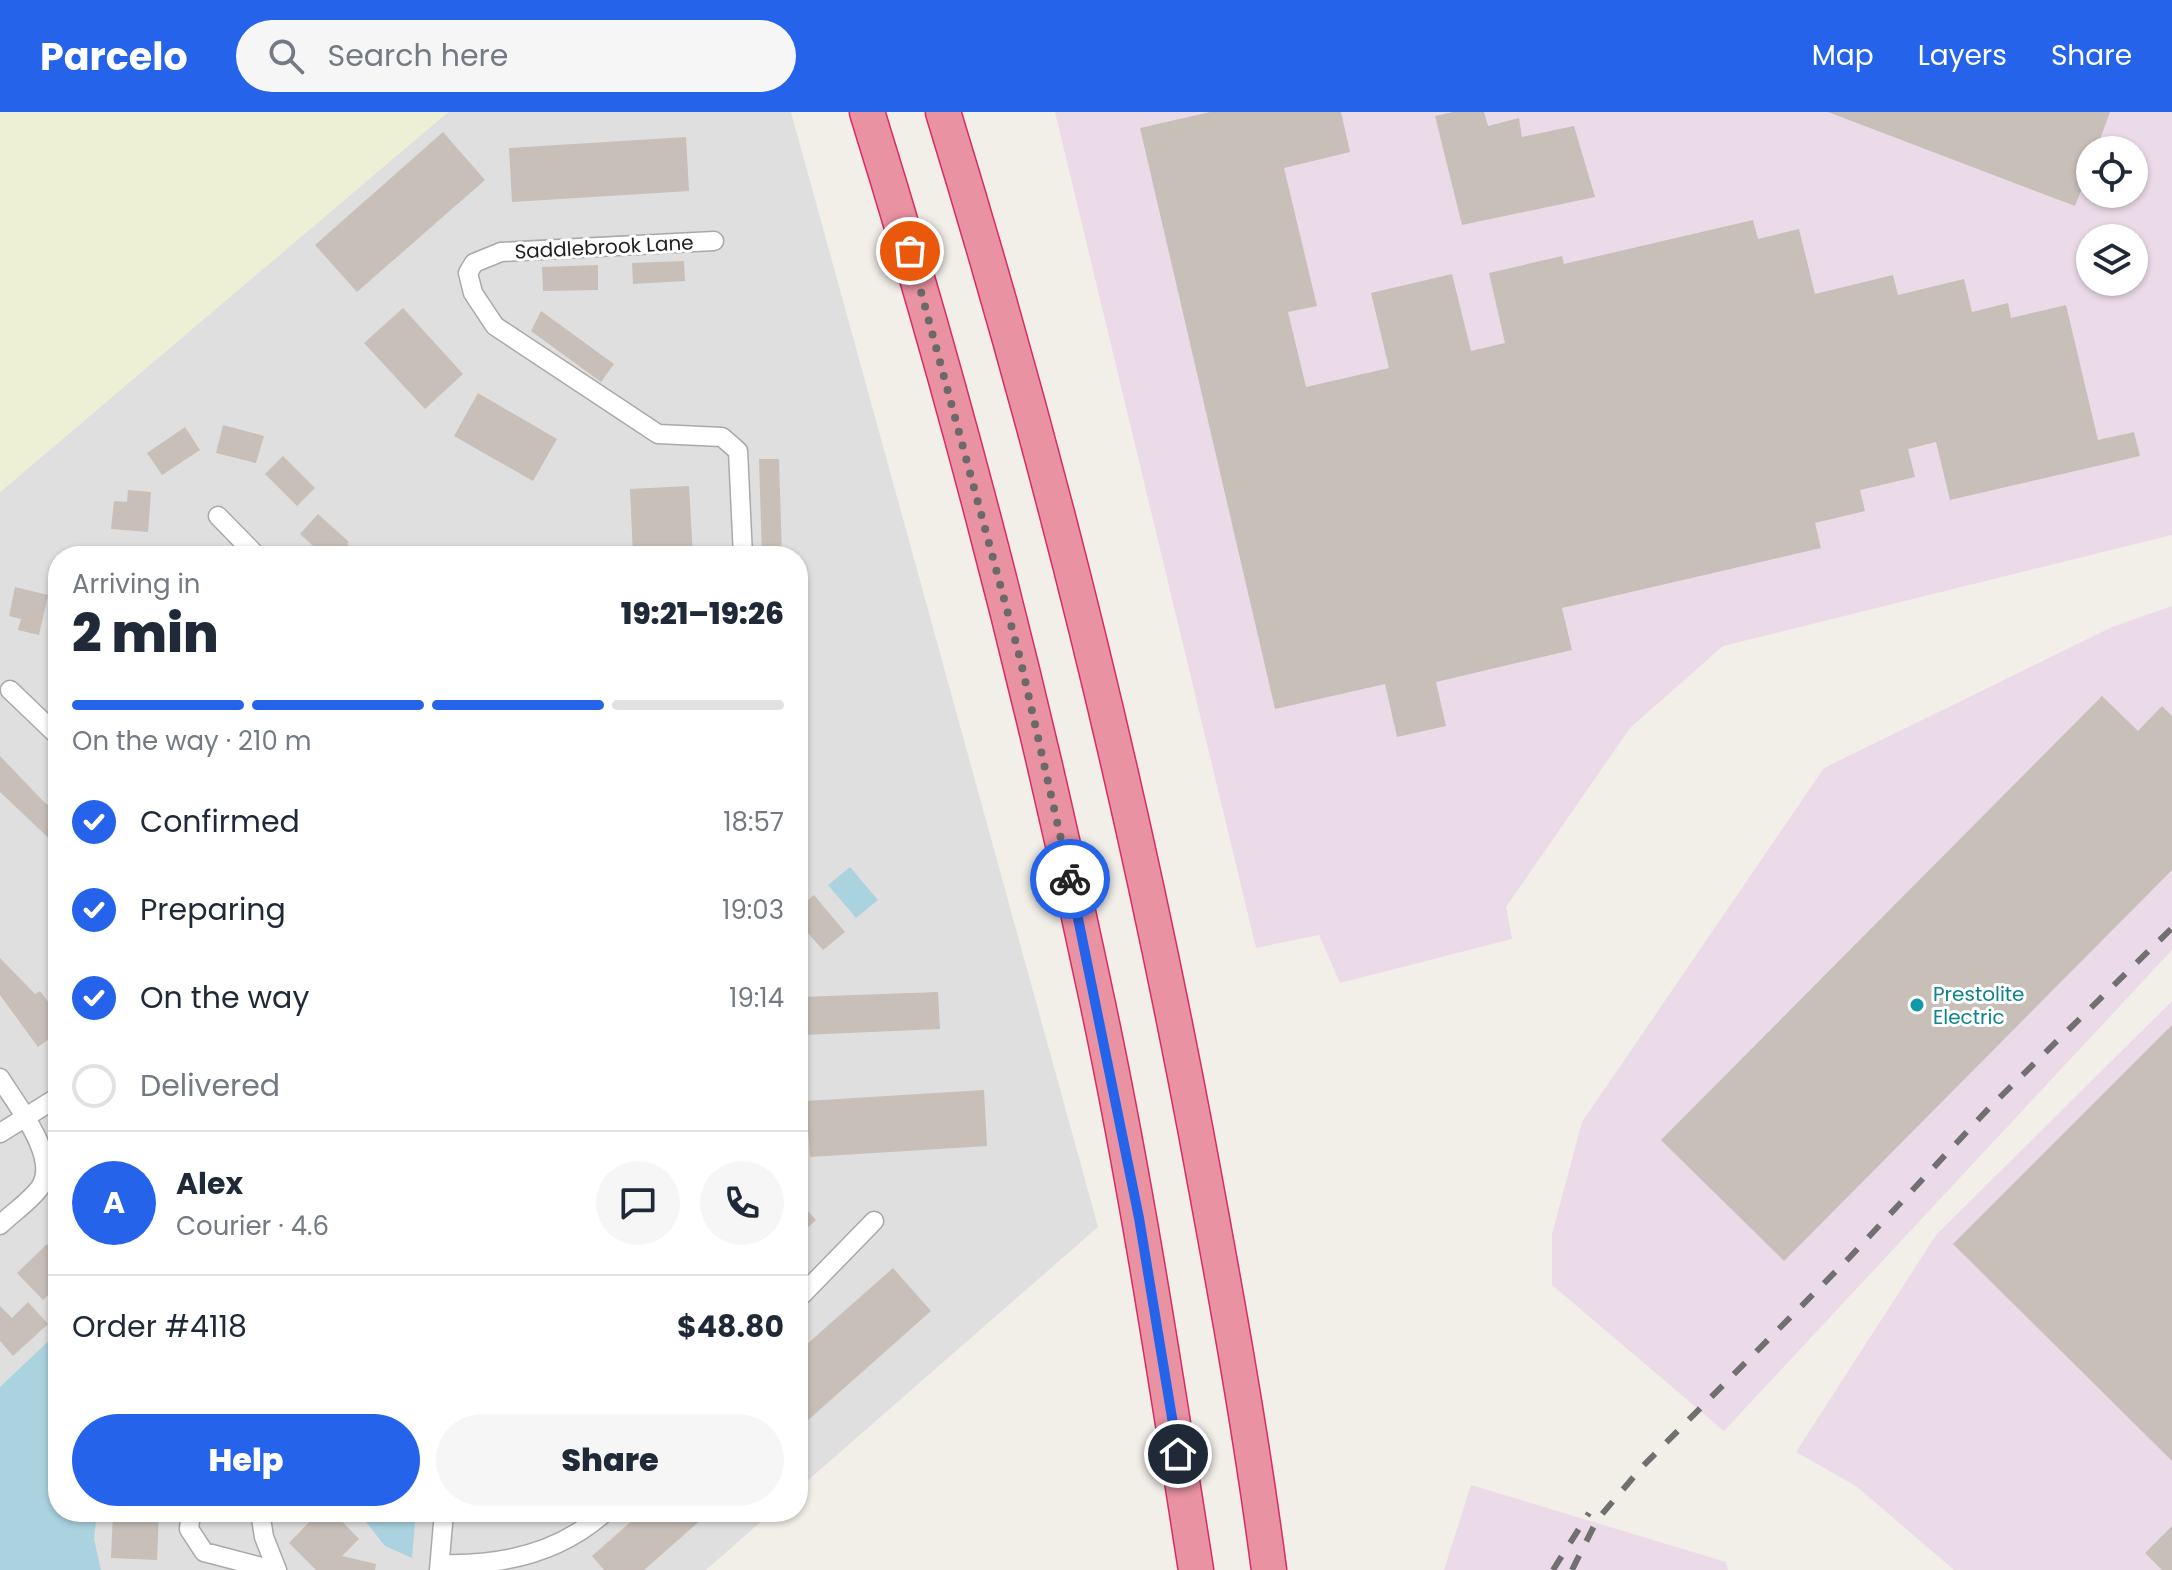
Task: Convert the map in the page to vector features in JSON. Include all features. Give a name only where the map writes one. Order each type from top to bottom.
[{"type":"highway","points":[[867,112],[927,307],[1020,658],[1101,1017],[1150,1280],[1196,1570]]},
{"type":"highway","points":[[943,112],[997,287],[1091,641],[1165,972],[1221,1268],[1269,1570]]},
{"type":"street","name":"Saddlebrook Lane","points":[[714,241],[501,252],[474,263],[468,273],[473,293],[495,326],[658,434],[722,437],[738,451],[743,546]]},
{"type":"street","points":[[218,516],[247,546]]},
{"type":"street","points":[[10,690],[48,726]]},
{"type":"street","points":[[0,1078],[40,1142],[45,1166],[41,1185],[0,1225]]},
{"type":"street","points":[[0,1133],[48,1102]]},
{"type":"street","points":[[808,1289],[874,1221]]},
{"type":"street","points":[[190,1522],[189,1529],[204,1552],[275,1570]]},
{"type":"street","points":[[262,1522],[275,1570]]},
{"type":"street","points":[[443,1522],[439,1567],[473,1565],[553,1548],[591,1522]]},
{"type":"shaded area","points":[[448,112],[791,112],[1098,1227],[808,1480],[808,546],[48,546],[48,1522],[761,1522],[706,1570],[0,1570],[0,492]]},
{"type":"shaded area","points":[[1055,112],[2172,112],[2172,535],[1723,646],[1630,728],[1506,907],[1512,939],[1340,983],[1319,935],[1256,948]]},
{"type":"shaded area","points":[[2172,606],[2172,950],[1724,1431],[1552,1285],[1552,1234],[1582,1122],[1824,768],[2112,627]]},
{"type":"shaded area","points":[[2172,1001],[2172,1570],[1954,1570],[1856,1486],[1796,1452],[1936,1235]]},
{"type":"shaded area","points":[[1471,1485],[1726,1562],[1728,1570],[1444,1570]]},
{"type":"green space","points":[[0,112],[448,112],[0,492]]},
{"type":"water","points":[[850,867],[878,900],[856,918],[828,885]]},
{"type":"water","points":[[48,1341],[48,1522],[96,1522],[94,1539],[101,1570],[0,1570],[0,1387]]},
{"type":"water","points":[[366,1522],[415,1522],[412,1558],[385,1546]]},
{"type":"building","points":[[1210,112],[1341,112],[1350,152],[1284,168],[1317,306],[1288,312],[1306,387],[1389,368],[1371,293],[1452,274],[1471,351],[1505,343],[1489,273],[1562,256],[1564,264],[1753,220],[1758,239],[1799,229],[1815,294],[1893,275],[1898,295],[1964,279],[1972,312],[2008,303],[2011,318],[2066,305],[2098,440],[2134,432],[2140,456],[1950,500],[1936,442],[1908,449],[1915,477],[1860,490],[1865,511],[1815,523],[1821,548],[1562,608],[1572,650],[1436,682],[1446,726],[1397,737],[1385,684],[1275,709],[1140,128]]},
{"type":"building","points":[[1453,112],[1484,112],[1488,126],[1519,118],[1522,137],[1574,126],[1595,197],[1462,225],[1435,116]]},
{"type":"building","points":[[1828,112],[2110,112],[2101,136],[2076,136],[2075,206]]},
{"type":"building","points":[[443,132],[485,180],[357,292],[315,245]]},
{"type":"building","points":[[686,137],[689,191],[512,202],[509,148]]},
{"type":"building","points":[[684,261],[685,281],[633,284],[632,263]]},
{"type":"building","points":[[598,265],[598,290],[543,291],[542,267]]},
{"type":"building","points":[[403,308],[463,374],[425,409],[364,343]]},
{"type":"building","points":[[541,311],[614,364],[601,382],[531,331]]},
{"type":"building","points":[[478,393],[557,439],[533,481],[454,436]]},
{"type":"building","points":[[223,425],[264,436],[256,463],[216,453]]},
{"type":"building","points":[[185,427],[200,450],[162,475],[147,453]]},
{"type":"building","points":[[283,456],[315,488],[297,506],[265,474]]},
{"type":"building","points":[[759,459],[779,459],[782,546],[762,546]]},
{"type":"building","points":[[689,486],[692,546],[633,546],[630,489]]},
{"type":"building","points":[[128,490],[151,492],[148,532],[111,529],[114,501],[127,502]]},
{"type":"building","points":[[318,514],[349,542],[349,546],[313,546],[300,534]]},
{"type":"building","points":[[15,587],[48,595],[39,635],[18,630],[21,619],[9,616]]},
{"type":"building","name":"Prestolite Electric","points":[[2102,696],[2138,731],[2162,706],[2172,716],[2172,870],[1784,1261],[1661,1140]]},
{"type":"building","points":[[0,756],[48,805],[48,838],[0,792]]},
{"type":"building","points":[[814,895],[845,932],[823,950],[808,933],[808,900]]},
{"type":"building","points":[[0,958],[35,994],[40,991],[48,1002],[48,1040],[38,1047],[0,995]]},
{"type":"building","points":[[938,992],[940,1029],[808,1035],[808,997]]},
{"type":"building","points":[[2172,1025],[2172,1461],[1953,1244]]},
{"type":"building","points":[[984,1090],[987,1146],[810,1157],[808,1101]]},
{"type":"building","points":[[808,1211],[816,1220],[808,1228]]},
{"type":"building","points":[[48,1245],[48,1295],[43,1300],[17,1273]]},
{"type":"building","points":[[893,1268],[931,1311],[808,1420],[808,1343]]},
{"type":"building","points":[[28,1302],[48,1324],[13,1356],[0,1341],[0,1306],[12,1318]]},
{"type":"building","points":[[113,1522],[159,1522],[157,1560],[111,1558]]},
{"type":"building","points":[[309,1522],[343,1522],[359,1539],[342,1556],[376,1564],[375,1570],[316,1570],[289,1543]]},
{"type":"building","points":[[631,1522],[699,1522],[644,1570],[604,1570],[592,1556]]},
{"type":"building","points":[[2172,1526],[2172,1570],[2162,1570],[2145,1553]]},
{"type":"railway","points":[[1572,1570],[1597,1520],[1643,1466],[1850,1257],[1991,1106],[2172,928]]},
{"type":"railway","points":[[1553,1570],[1589,1513]]},
{"type":"way so far","points":[[910,251],[1020,658],[1070,879]]},
{"type":"place","name":"Prestolite Electric","points":[[1917,1005]]},
{"type":"route","points":[[1070,879],[1098,1002],[1139,1218],[1178,1454]]}]
